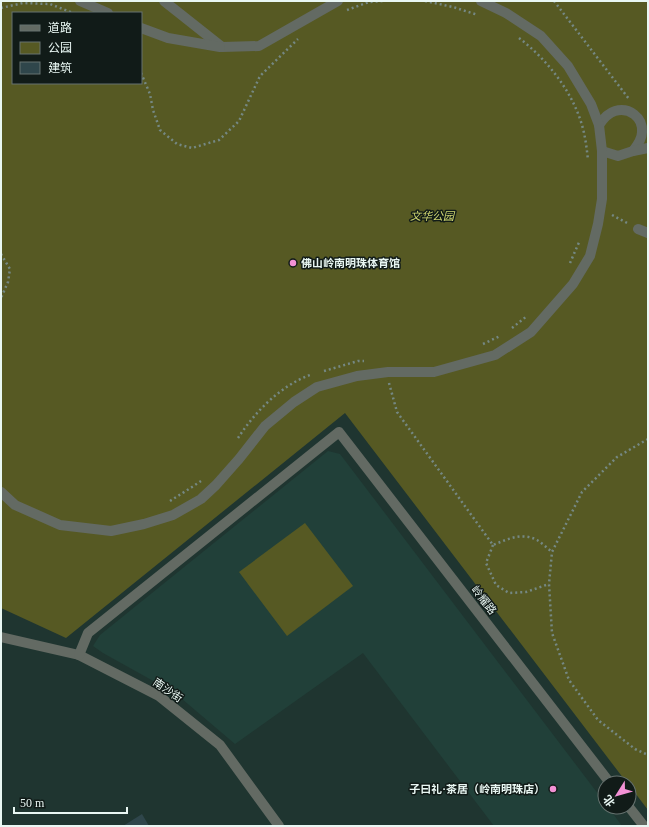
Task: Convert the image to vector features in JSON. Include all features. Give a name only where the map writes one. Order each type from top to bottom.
[{"type":"street","points":[[80,1],[106,12]]},
{"type":"street","points":[[164,1],[222,47]]},
{"type":"street","points":[[142,28],[168,38],[222,47],[259,46],[338,1]]},
{"type":"street","points":[[1,492],[15,505],[60,525],[111,531],[144,524],[173,515],[201,499],[216,486],[265,426],[294,402],[317,387],[357,376],[388,372],[434,372],[495,355],[531,332],[573,284],[590,256],[601,210],[602,151],[598,125],[592,104],[568,66],[541,36],[506,13],[481,1]]},
{"type":"street","points":[[598,125],[605,116],[615,111],[626,111],[635,114],[641,121],[643,133],[633,151]]},
{"type":"street","points":[[602,151],[618,156],[648,148]]},
{"type":"street","points":[[638,229],[648,233]]},
{"type":"street","name":"岭耀路","points":[[79,655],[88,633],[339,432],[604,775]]},
{"type":"street","name":"南沙街","points":[[1,638],[79,655],[159,696],[220,745],[279,826]]},
{"type":"street","points":[[635,815],[644,826]]},
{"type":"path","points":[[425,1],[453,7],[479,15]]},
{"type":"path","points":[[554,1],[629,100]]},
{"type":"path","points":[[1,8],[23,3],[50,4],[70,12]]},
{"type":"path","points":[[142,75],[150,94],[153,110],[160,130],[177,144],[192,148],[219,140],[239,121],[260,76],[304,34]]},
{"type":"path","points":[[515,35],[531,47],[546,63],[573,101],[584,132],[589,163]]},
{"type":"path","points":[[601,210],[638,229]]},
{"type":"path","points":[[567,268],[581,238]]},
{"type":"path","points":[[1,254],[10,269],[8,282],[1,298]]},
{"type":"path","points":[[507,331],[529,314]]},
{"type":"path","points":[[477,347],[500,335]]},
{"type":"path","points":[[320,372],[358,361],[365,361]]},
{"type":"path","points":[[388,372],[388,379],[397,412],[494,545]]},
{"type":"path","points":[[235,443],[245,427],[261,409],[288,387],[314,374]]},
{"type":"path","points":[[648,439],[617,457],[582,492],[552,552],[549,584],[552,633],[569,680],[598,720],[635,749],[648,755]]},
{"type":"path","points":[[166,503],[203,479]]},
{"type":"path","points":[[549,584],[526,592],[509,593],[496,585],[486,563],[494,545],[510,538],[522,536],[537,540],[552,552]]},
{"type":"shaded area","points":[[328,451],[340,454],[597,792],[597,815],[614,815],[622,826],[494,826],[363,653],[235,744],[175,693],[93,646],[100,635]]},
{"type":"green space","name":"文华公园","points":[[1,1],[648,1],[648,810],[637,796],[637,775],[621,775],[345,413],[66,638],[1,608]]},
{"type":"green space","points":[[305,523],[353,586],[287,636],[239,572]]},
{"type":"building","points":[[142,814],[149,826],[123,826]]},
{"type":"place","name":"佛山岭南明珠体育馆","points":[[293,263]]},
{"type":"place","name":"子曰礼·茶居（岭南明珠店）","points":[[553,789]]}]
